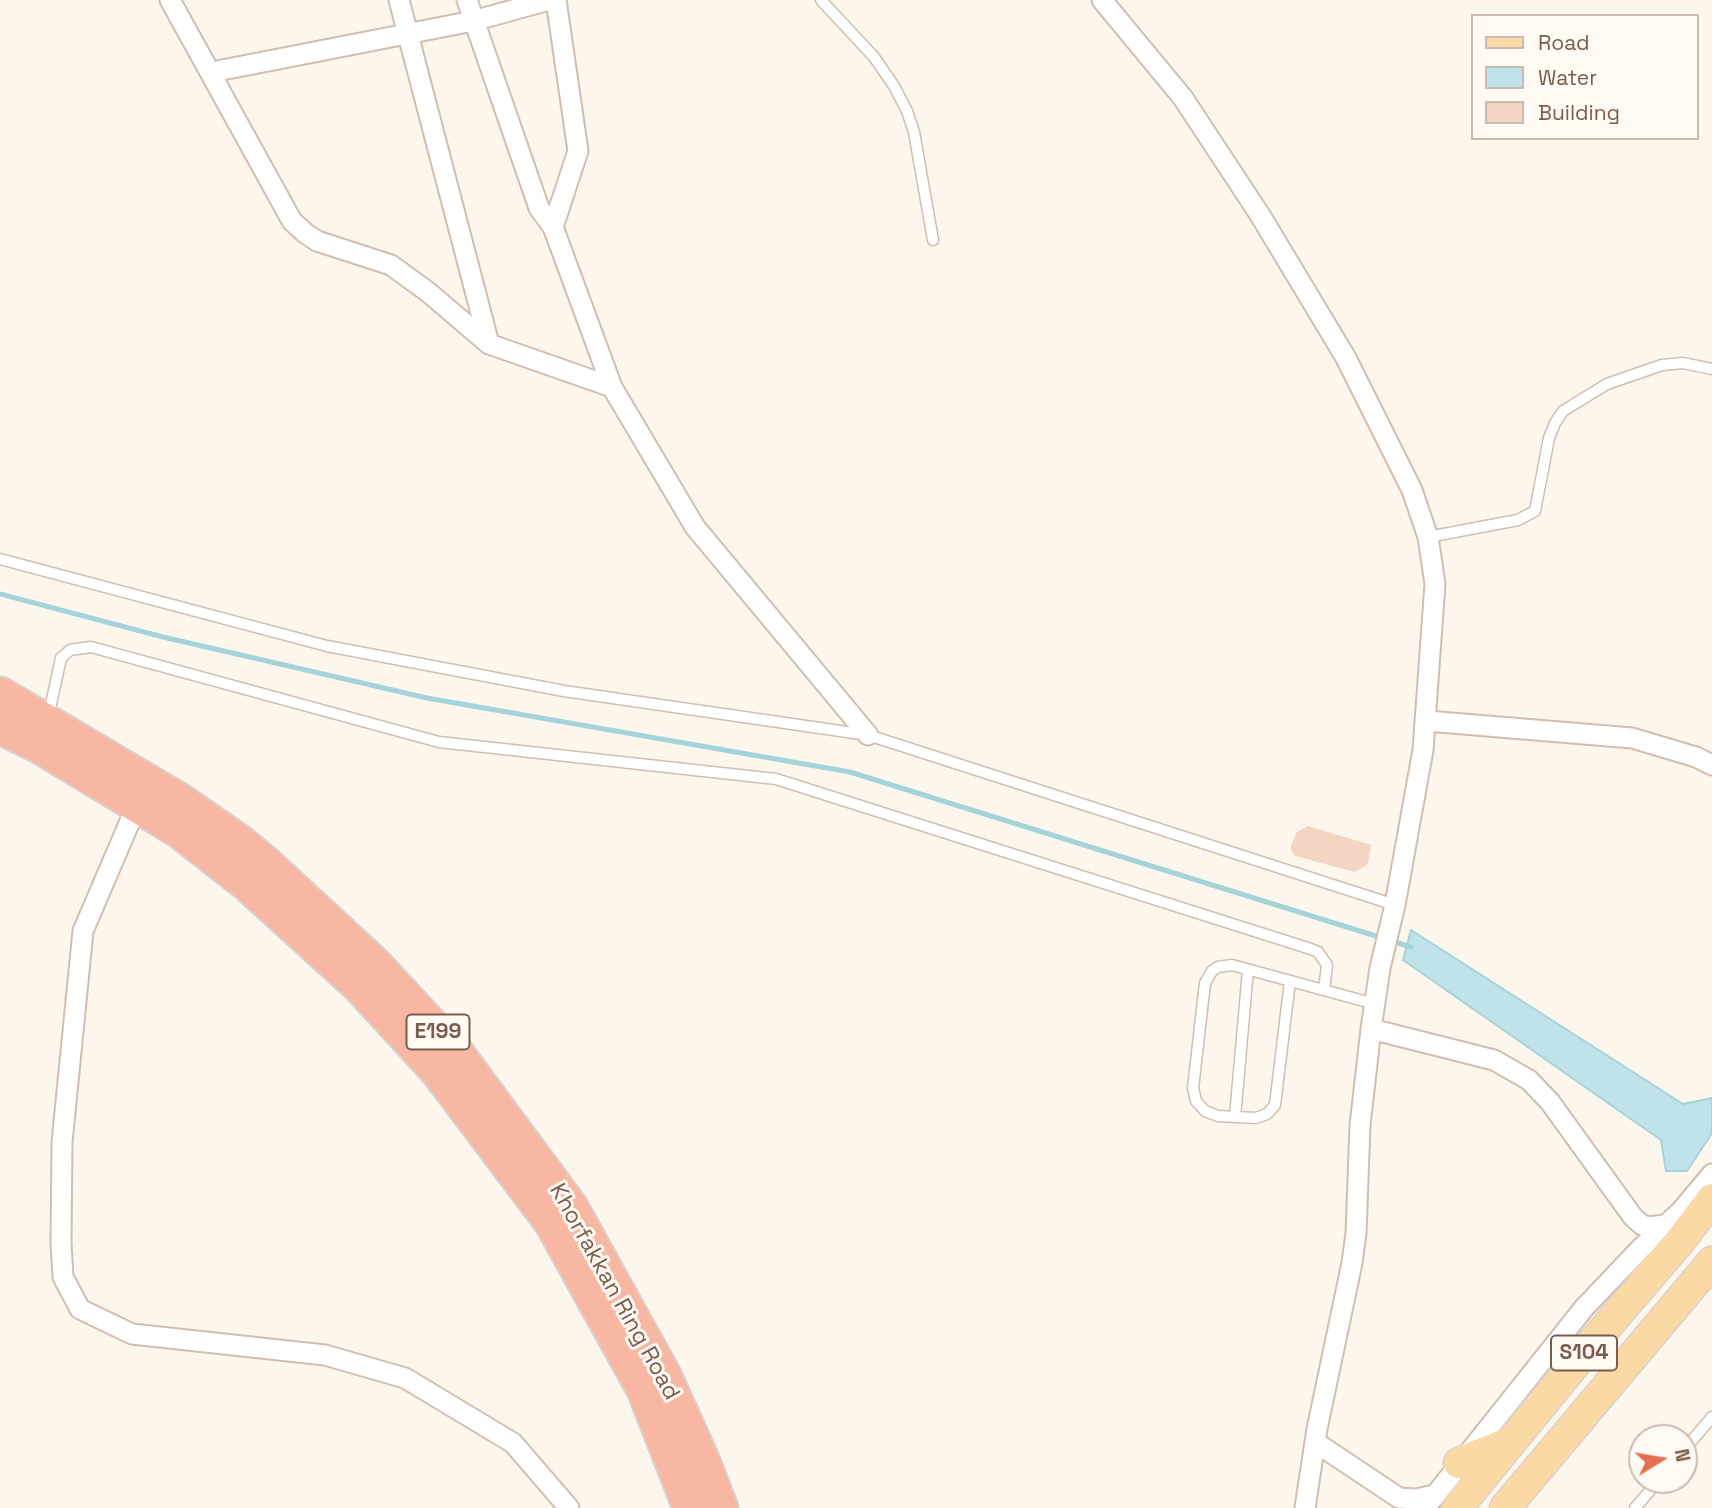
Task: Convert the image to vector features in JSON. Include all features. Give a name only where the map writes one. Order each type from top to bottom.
[{"type":"highway","name":"Khorfakkan Ring Road","points":[[0,694],[181,801],[260,859],[374,963],[454,1049],[572,1207],[664,1375],[721,1508]]},
{"type":"highway","name":"Khorfakkan Ring Road","points":[[0,727],[37,745],[179,831],[248,885],[359,986],[438,1072],[551,1222],[644,1390],[690,1508]]},
{"type":"main road","name":"S104","points":[[1439,1504],[1511,1442],[1706,1208]]},
{"type":"main road","name":"S104","points":[[1505,1508],[1707,1271]]},
{"type":"main road","points":[[1555,1447],[1566,1416],[1595,1375],[1595,1361],[1583,1354]]},
{"type":"main road","points":[[1459,1462],[1511,1442]]},
{"type":"street","points":[[170,0],[292,220],[299,227],[317,241],[391,265],[428,292],[489,344],[612,387]]},
{"type":"street","points":[[399,0],[489,344]]},
{"type":"street","points":[[467,0],[472,21],[539,208],[553,227],[612,387],[695,527],[868,735]]},
{"type":"street","points":[[212,72],[472,21],[549,0]]},
{"type":"street","points":[[553,227],[578,151],[556,0]]},
{"type":"street","points":[[1102,0],[1183,98],[1260,215],[1346,358],[1412,490],[1428,537],[1435,584],[1427,721],[1371,1029],[1360,1125],[1353,1253],[1315,1442],[1305,1508]]},
{"type":"street","points":[[1427,721],[1632,738],[1696,757],[1712,765]]},
{"type":"street","points":[[137,805],[83,931],[62,1142],[61,1243],[63,1277],[80,1309],[132,1334],[325,1355],[405,1378],[513,1443],[569,1508]]},
{"type":"street","points":[[1371,1029],[1494,1060],[1529,1080],[1550,1102],[1633,1217],[1642,1225],[1666,1226],[1706,1208]]},
{"type":"street","points":[[1315,1442],[1402,1503],[1417,1499],[1439,1504],[1459,1462],[1584,1308],[1641,1248],[1666,1226],[1712,1174]]},
{"type":"street","points":[[1633,1217],[1648,1278]]},
{"type":"lane","points":[[821,0],[874,57],[907,111],[914,132],[933,240]]},
{"type":"lane","points":[[1428,537],[1518,520],[1535,511],[1549,438],[1555,423],[1563,411],[1607,384],[1662,365],[1684,363],[1712,369]]},
{"type":"lane","points":[[0,559],[327,646],[565,691],[868,735],[1395,905]]},
{"type":"lane","points":[[47,722],[61,658],[70,650],[91,647],[439,742],[776,779],[1311,949],[1318,952],[1327,965],[1324,990]]},
{"type":"lane","points":[[1290,981],[1275,1105],[1262,1116],[1217,1116],[1205,1111],[1196,1101],[1193,1088],[1205,982],[1212,971],[1224,965],[1248,970],[1290,981],[1324,990],[1375,1004]]},
{"type":"lane","points":[[1235,1117],[1248,970]]},
{"type":"lane","points":[[1698,1434],[1712,1417]]},
{"type":"lane","points":[[1635,1508],[1647,1494]]},
{"type":"water","points":[[1411,930],[1683,1104],[1712,1098],[1712,1133],[1687,1171],[1666,1171],[1661,1140],[1403,960]]},
{"type":"building","points":[[1308,826],[1371,845],[1368,864],[1355,872],[1295,856],[1290,848],[1297,832]]},
{"type":"waterway","points":[[0,594],[163,637],[427,698],[850,772],[1411,947]]}]
